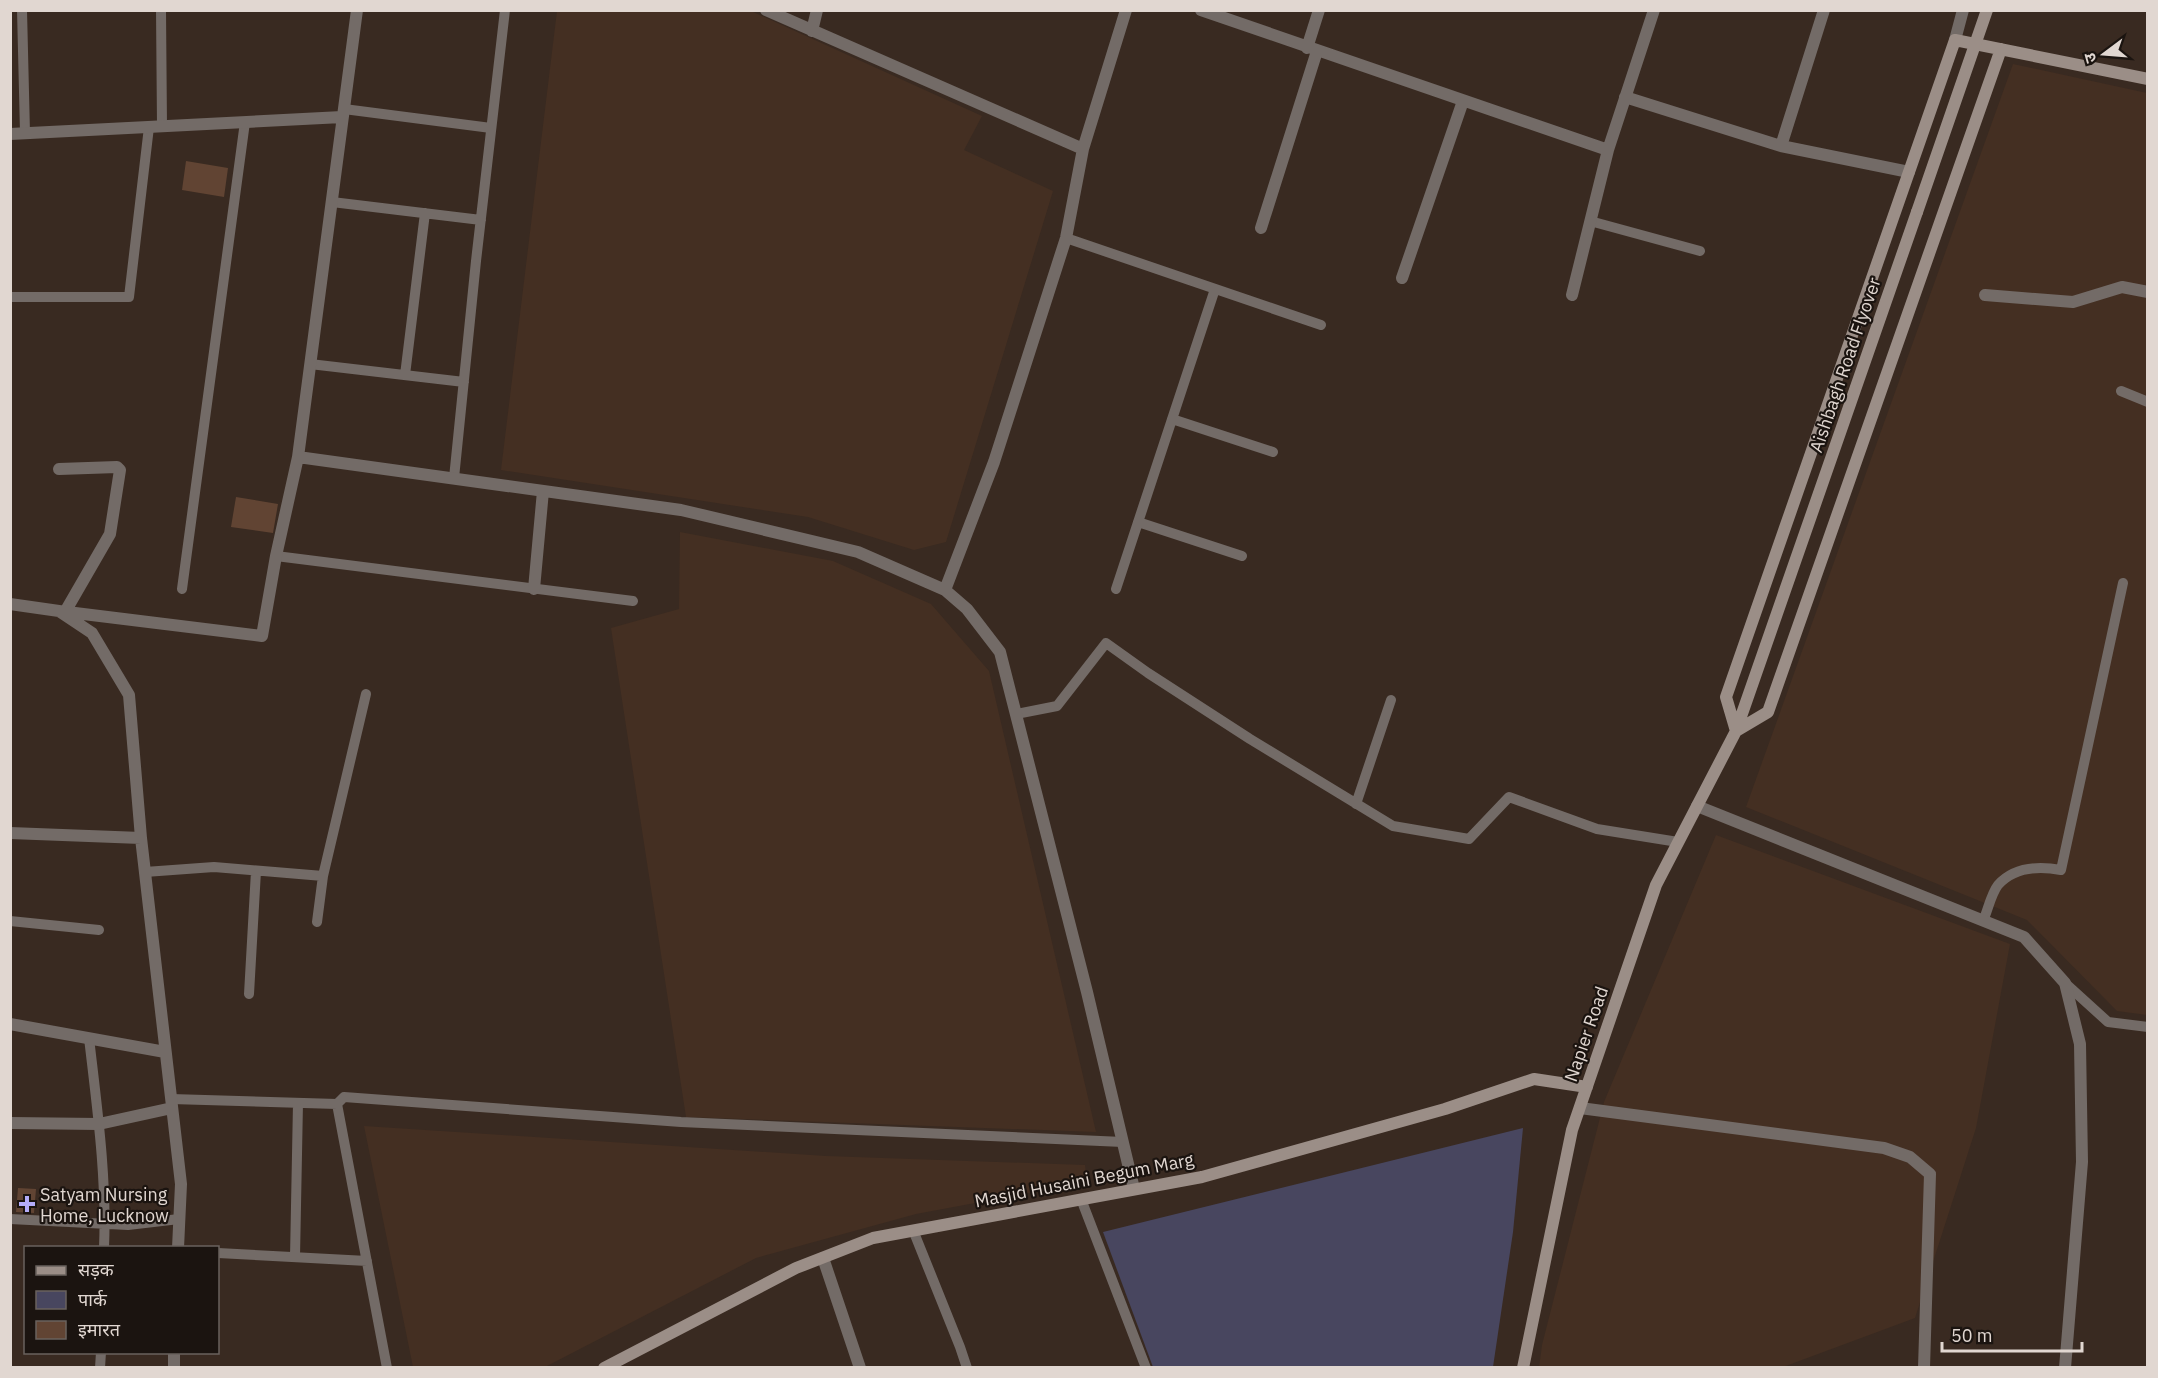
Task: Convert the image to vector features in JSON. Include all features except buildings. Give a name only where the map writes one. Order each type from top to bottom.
[{"type":"street","points":[[10,604],[262,636],[276,556],[298,457],[357,10]]},
{"type":"street","points":[[766,10],[1083,149]]},
{"type":"street","points":[[812,31],[817,10]]},
{"type":"street","points":[[945,590],[994,462],[1066,238],[1083,149],[1126,10]]},
{"type":"street","points":[[1201,10],[1608,150]]},
{"type":"street","points":[[1261,228],[1312,49],[1319,10]]},
{"type":"street","points":[[1572,295],[1608,150],[1654,10]]},
{"type":"street","points":[[1781,146],[1824,10]]},
{"type":"street","points":[[1963,10],[1955,40],[1726,697],[1736,731],[1768,712],[2001,49]]},
{"type":"street","name":"Aishbagh Road Flyover","points":[[1736,731],[1987,10]]},
{"type":"street","points":[[1955,40],[2148,79]]},
{"type":"street","points":[[1625,98],[1781,146],[1909,172]]},
{"type":"street","points":[[1402,278],[1463,101]]},
{"type":"street","points":[[10,134],[245,122],[343,113]]},
{"type":"street","points":[[1985,295],[2073,302],[2122,287],[2148,292]]},
{"type":"street","points":[[298,457],[681,510],[858,552],[945,590],[967,609],[1000,652],[1084,980],[1134,1189]]},
{"type":"street","points":[[59,469],[117,467],[120,470],[110,534],[62,612]]},
{"type":"street","points":[[534,589],[543,490]]},
{"type":"street","points":[[62,612],[92,633],[129,695],[141,838],[181,1184],[178,1246]]},
{"type":"street","name":"Napier Road","points":[[1523,1368],[1572,1130],[1656,885],[1736,731]]},
{"type":"street","points":[[1697,806],[2024,937],[2065,983],[2080,1044],[2082,1162],[2065,1368]]},
{"type":"street","points":[[10,833],[141,838]]},
{"type":"street","points":[[10,1024],[165,1052]]},
{"type":"street","name":"Masjid Husaini Begum Marg","points":[[604,1368],[796,1268],[873,1238],[1213,1174],[1445,1109],[1534,1079],[1587,1087]]},
{"type":"street","points":[[10,1123],[99,1124],[171,1104]]},
{"type":"street","points":[[1580,1108],[1884,1148],[1910,1156],[1930,1174],[1924,1368]]},
{"type":"street","points":[[823,1258],[860,1368]]},
{"type":"lane","points":[[22,10],[25,134]]},
{"type":"lane","points":[[10,297],[129,297],[155,127],[161,10]]},
{"type":"lane","points":[[454,478],[491,128],[506,10]]},
{"type":"lane","points":[[343,113],[491,128]]},
{"type":"lane","points":[[182,588],[245,122]]},
{"type":"lane","points":[[332,202],[481,220]]},
{"type":"lane","points":[[405,375],[424,213]]},
{"type":"lane","points":[[1590,221],[1700,251]]},
{"type":"lane","points":[[1066,238],[1321,325]]},
{"type":"lane","points":[[1116,589],[1215,289]]},
{"type":"lane","points":[[310,364],[464,382]]},
{"type":"lane","points":[[2121,391],[2148,402]]},
{"type":"lane","points":[[1172,419],[1273,452]]},
{"type":"lane","points":[[1138,522],[1242,556]]},
{"type":"lane","points":[[276,556],[633,602]]},
{"type":"lane","points":[[1983,921],[1998,886],[2018,871],[2045,867],[2061,870],[2124,583]]},
{"type":"lane","points":[[1016,714],[1057,706],[1106,643],[1157,679],[1393,826],[1469,839],[1509,797],[1597,829],[1678,842]]},
{"type":"lane","points":[[317,922],[323,876],[366,694]]},
{"type":"lane","points":[[1356,804],[1390,700]]},
{"type":"lane","points":[[145,872],[214,867],[323,876]]},
{"type":"lane","points":[[249,994],[256,871]]},
{"type":"lane","points":[[10,921],[99,930]]},
{"type":"lane","points":[[2065,983],[2108,1022],[2148,1027]]},
{"type":"lane","points":[[89,1038],[99,1124],[105,1223],[104,1246]]},
{"type":"lane","points":[[171,1104],[337,1104],[344,1097],[681,1122],[1123,1142]]},
{"type":"lane","points":[[295,1257],[298,1103]]},
{"type":"lane","points":[[337,1104],[387,1368]]},
{"type":"lane","points":[[1081,1199],[1146,1368]]},
{"type":"lane","points":[[10,1219],[128,1224],[179,1219]]},
{"type":"lane","points":[[913,1230],[967,1368]]},
{"type":"lane","points":[[219,1253],[367,1261]]},
{"type":"shaded area","points":[[557,11],[751,11],[982,116],[964,150],[1053,191],[946,542],[914,550],[808,517],[501,470]]},
{"type":"shaded area","points":[[2013,64],[2147,93],[2147,1015],[2117,1011],[2027,920],[1746,807]]},
{"type":"shaded area","points":[[680,532],[833,561],[931,604],[989,671],[1096,1132],[686,1117],[611,628],[679,609]]},
{"type":"shaded area","points":[[1716,835],[2010,944],[1976,1128],[1915,1318],[1783,1367],[1539,1368],[1542,1345],[1604,1102]]},
{"type":"shaded area","points":[[364,1126],[826,1156],[1085,1165],[1087,1182],[916,1214],[756,1258],[545,1367],[413,1367]]},
{"type":"green space","points":[[1523,1128],[1513,1232],[1493,1367],[1153,1367],[1103,1232]]},
{"type":"place","name":"Satyam Nursing Home, Lucknow","points":[[27,1204]]}]
